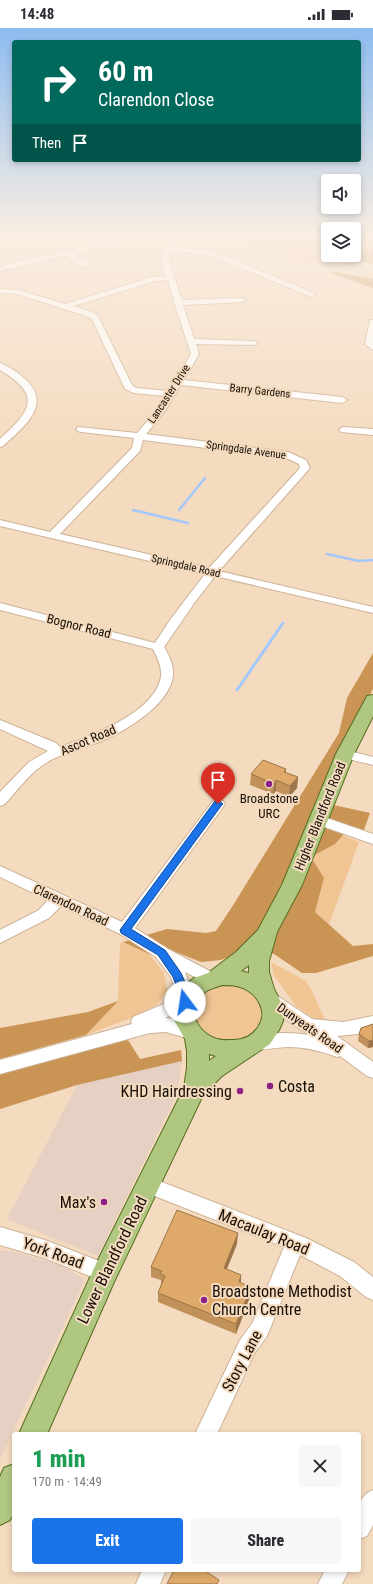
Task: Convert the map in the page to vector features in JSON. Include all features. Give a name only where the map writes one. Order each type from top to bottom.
[{"type":"main road","name":"Higher Blandford Road","points":[[267,996],[259,972],[259,961],[267,932],[292,885],[345,754],[373,700]]},
{"type":"main road","name":"Higher Blandford Road","points":[[214,978],[243,958],[267,932]]},
{"type":"main road","points":[[235,977],[245,980],[257,986],[267,996],[274,1013],[272,1023],[266,1035],[254,1044],[229,1050],[216,1048],[202,1042],[192,1034],[186,1026],[183,1013],[186,1000],[200,984],[214,978],[235,977]]},
{"type":"main road","name":"Lower Blandford Road","points":[[192,1034],[199,1056],[195,1088]]},
{"type":"main road","name":"Lower Blandford Road","points":[[34,1432],[105,1273],[195,1088],[202,1078],[214,1069],[254,1044]]},
{"type":"main road","points":[[0,1510],[12,1483]]},
{"type":"street","points":[[71,308],[89,314],[95,318],[128,387],[134,390],[170,394]]},
{"type":"street","name":"Lancaster Drive","points":[[139,437],[160,412],[195,354],[179,308]]},
{"type":"street","points":[[373,322],[369,344],[373,347]]},
{"type":"street","points":[[190,341],[254,343]]},
{"type":"street","points":[[0,366],[25,382],[32,393],[33,400],[30,412],[24,422],[0,444]]},
{"type":"street","name":"Barry Gardens","points":[[178,382],[342,400]]},
{"type":"street","name":"Springdale Avenue","points":[[81,428],[139,437],[288,455],[303,462],[305,468],[213,572]]},
{"type":"street","points":[[344,430],[373,432]]},
{"type":"street","points":[[53,535],[137,449],[139,437]]},
{"type":"street","name":"Springdale Road","points":[[0,523],[373,610]]},
{"type":"street","points":[[158,647],[172,625],[213,572]]},
{"type":"street","name":"Bognor Road","points":[[0,606],[158,647]]},
{"type":"street","name":"Ascot Road","points":[[0,801],[37,763],[57,752],[110,732],[147,708],[161,693],[167,677],[166,661],[158,647]]},
{"type":"street","points":[[0,724],[52,746],[57,752]]},
{"type":"street","points":[[345,754],[373,761]]},
{"type":"street","points":[[125,930],[218,804]]},
{"type":"street","points":[[318,820],[373,839]]},
{"type":"street","name":"Clarendon Road","points":[[0,871],[58,900],[125,930],[162,952],[214,978]]},
{"type":"street","points":[[0,937],[44,914],[58,900]]},
{"type":"street","name":"Clarendon Road","points":[[162,952],[178,976],[186,1000]]},
{"type":"street","name":"Dunyeats Road","points":[[267,996],[373,1071]]},
{"type":"street","points":[[102,1038],[186,1000]]},
{"type":"street","points":[[308,1025],[336,1029],[362,1026],[373,1023]]},
{"type":"street","points":[[0,1067],[102,1038],[163,1024],[175,1025],[192,1034]]},
{"type":"street","name":"Dunyeats Road","points":[[254,1044],[276,1039],[310,1042],[328,1046],[350,1056]]},
{"type":"street","name":"Macaulay Road","points":[[149,1185],[175,1197],[295,1243],[348,1270],[373,1290]]},
{"type":"street","name":"York Road","points":[[0,1236],[45,1249],[105,1273]]},
{"type":"street","name":"Story Lane","points":[[207,1432],[247,1347],[260,1329],[295,1243]]},
{"type":"street","points":[[361,1524],[373,1500]]},
{"type":"street","points":[[148,1584],[153,1572]]},
{"type":"street","points":[[330,1584],[337,1572]]},
{"type":"shaded area","points":[[373,653],[373,689],[334,764],[320,802],[370,813],[364,830],[350,827],[335,844],[311,857],[324,878],[315,912],[353,946],[373,944],[373,956],[316,973],[302,973],[274,954],[248,949],[221,960],[201,962],[161,946],[149,954],[123,942],[167,929],[206,933],[216,931],[339,733],[347,698]]},
{"type":"shaded area","points":[[342,835],[359,842],[329,924],[315,912],[324,878],[311,857],[335,844]]},
{"type":"shaded area","points":[[123,942],[149,954],[164,973],[167,990],[158,1004],[131,1018],[86,1035],[118,1001],[120,944]]},
{"type":"shaded area","points":[[271,962],[306,981],[326,1022],[313,1018],[296,1006],[274,976]]},
{"type":"shaded area","points":[[231,984],[249,990],[258,998],[262,1009],[261,1021],[254,1031],[243,1037],[235,1039],[219,1038],[207,1033],[199,1025],[195,1014],[196,1004],[202,995],[213,987]]},
{"type":"shaded area","points":[[118,1001],[86,1035],[0,1059],[0,1028],[88,1012]]},
{"type":"shaded area","points":[[126,1037],[140,1059],[181,1050],[182,1061],[77,1085],[0,1109],[0,1073]]},
{"type":"shaded area","points":[[182,1061],[177,1094],[98,1256],[7,1219],[77,1085]]},
{"type":"shaded area","points":[[0,1251],[12,1251],[63,1266],[85,1280],[0,1459]]},
{"type":"building","points":[[263,760],[286,769],[284,772],[298,777],[290,786],[276,780],[274,784],[251,774]]},
{"type":"building","points":[[373,1024],[373,1040],[369,1041],[359,1034],[361,1028]]},
{"type":"building","points":[[177,1210],[238,1233],[224,1268],[241,1275],[239,1282],[251,1287],[236,1324],[158,1293],[165,1276],[160,1274],[162,1271],[151,1267]]},
{"type":"building","points":[[173,1572],[207,1572],[219,1580],[217,1584],[167,1584]]},
{"type":"waterway","points":[[179,510],[205,478]]},
{"type":"waterway","points":[[133,510],[188,523]]},
{"type":"waterway","points":[[327,554],[359,561],[373,560]]},
{"type":"waterway","points":[[237,690],[283,623]]},
{"type":"place","name":"Broadstone URC","points":[[269,784]]},
{"type":"place","name":"Costa","points":[[270,1086]]},
{"type":"place","name":"KHD Hairdressing","points":[[240,1091]]},
{"type":"place","name":"Max's","points":[[104,1202]]},
{"type":"place","name":"Broadstone Methodist Church Centre","points":[[204,1300]]},
{"type":"route","points":[[185,1002],[186,998],[178,976],[162,952],[125,930],[218,804]]}]
